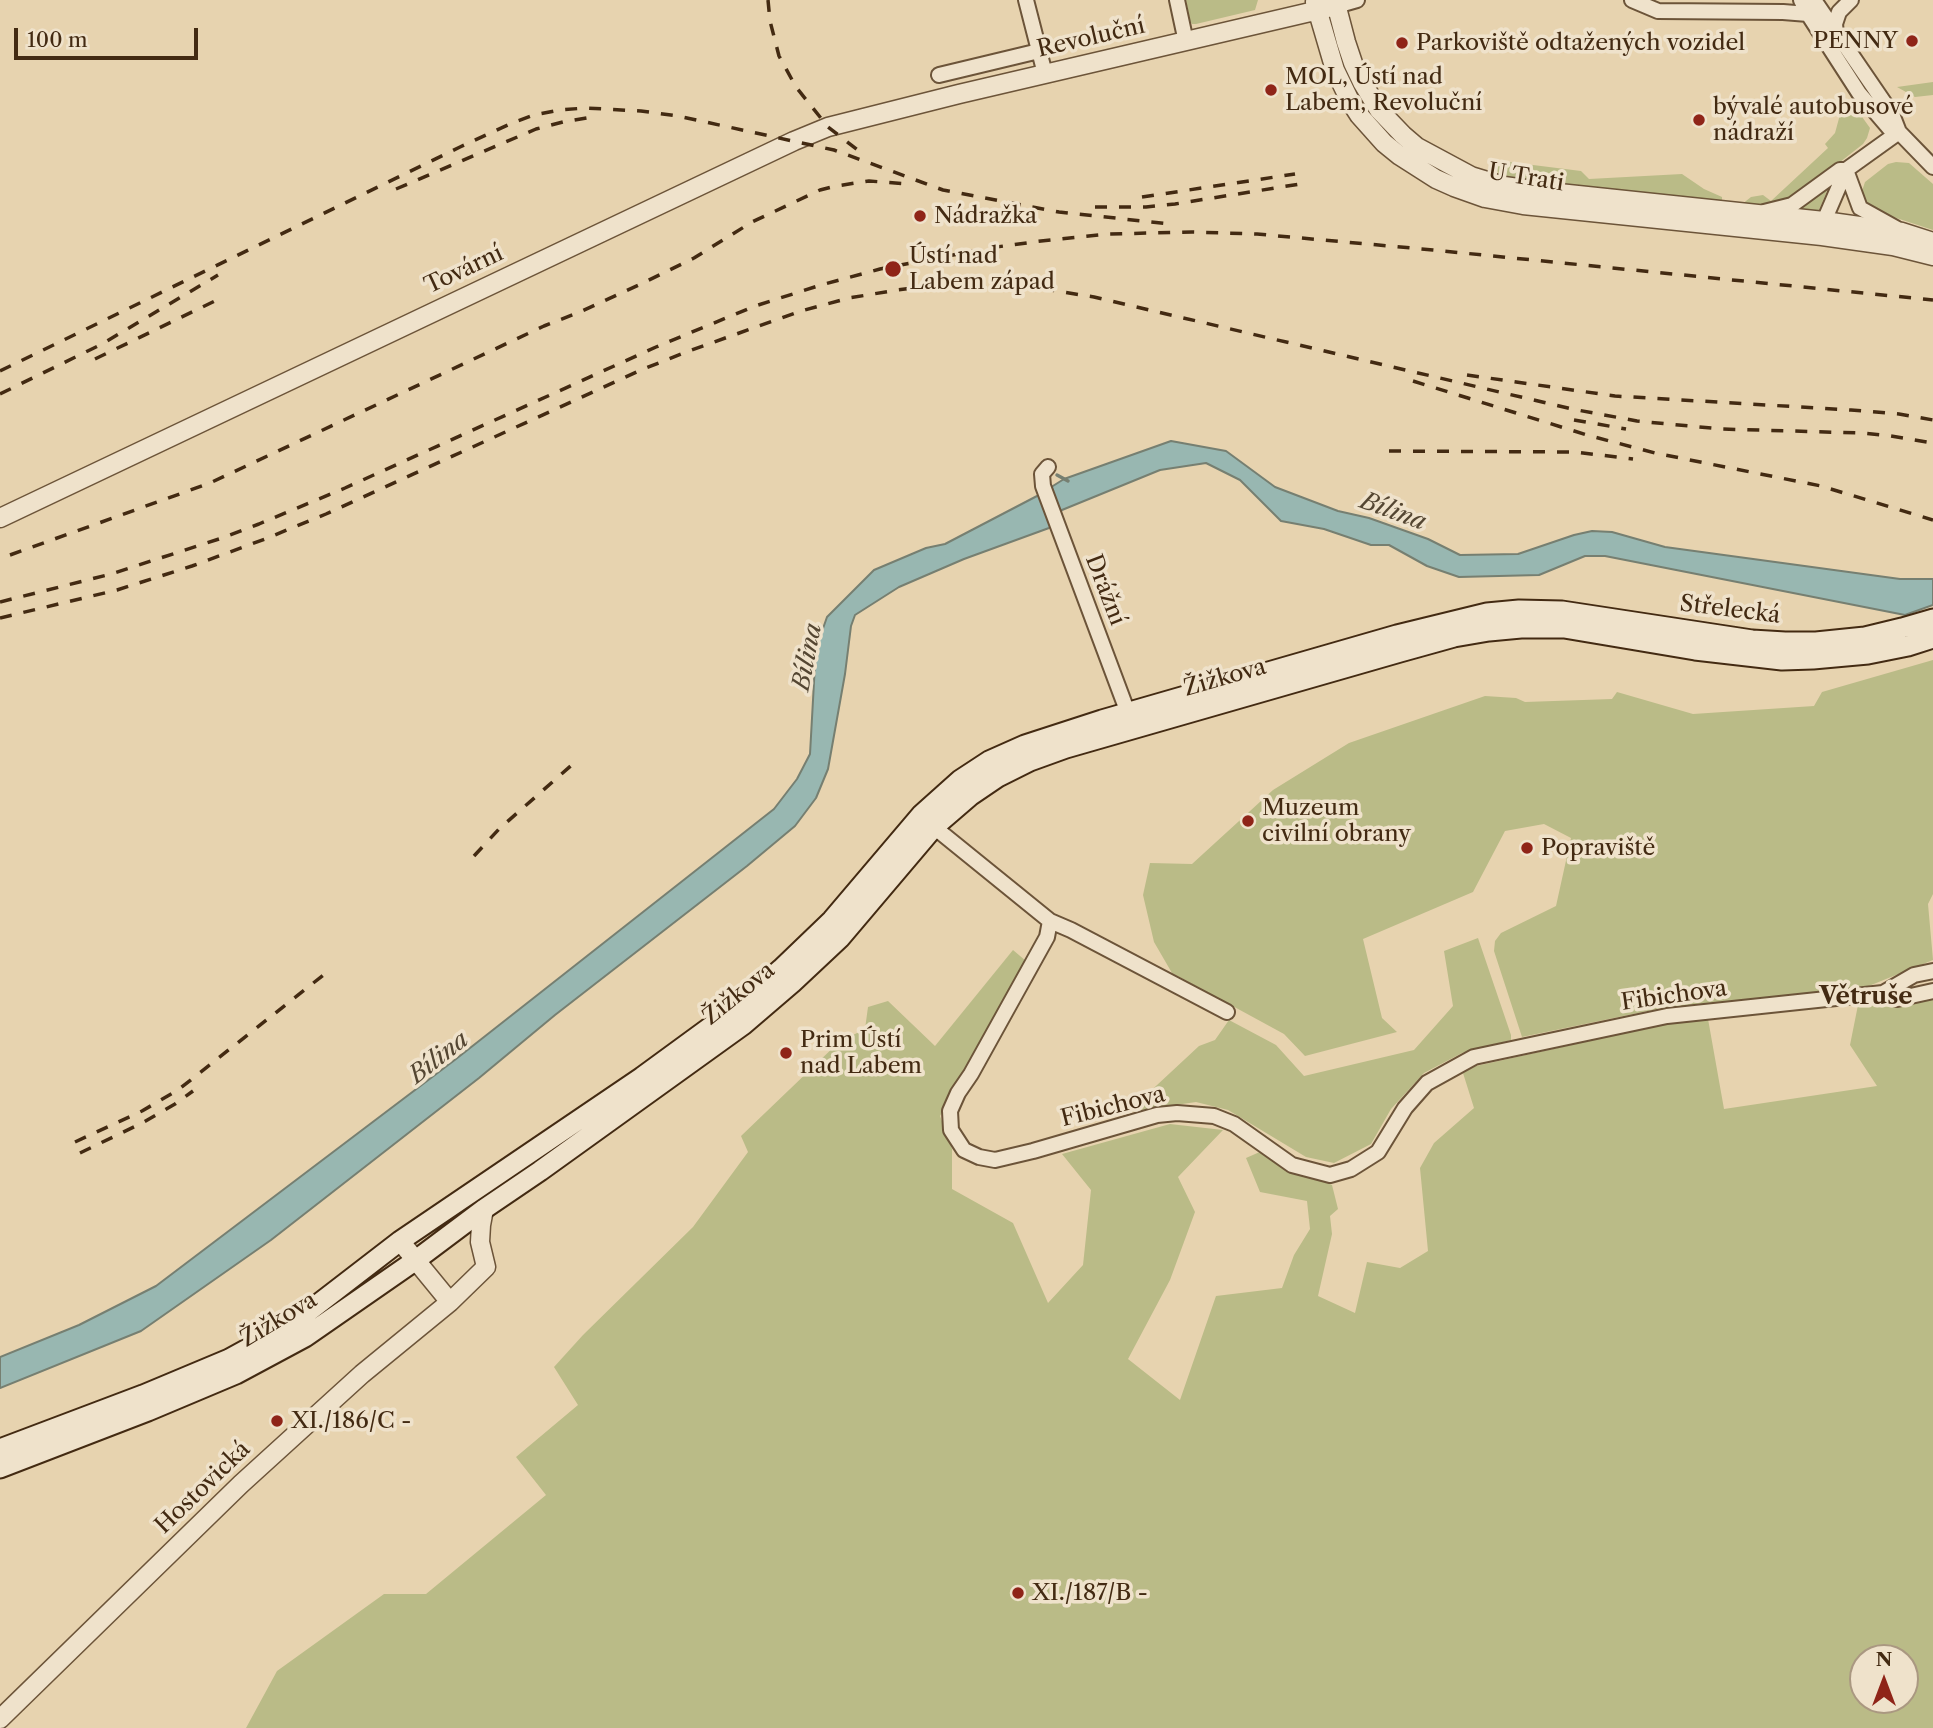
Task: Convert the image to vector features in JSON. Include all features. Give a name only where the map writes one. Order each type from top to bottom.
[{"type":"main road","name":"Střelecká","points":[[1520,619],[1562,611],[1752,640],[1816,642],[1865,637],[1933,619]]},
{"type":"main road","name":"Žižkova","points":[[0,1450],[229,1359],[291,1325],[400,1241],[642,1077],[735,1009],[832,919],[922,814],[960,780],[989,761],[1025,745],[1131,721],[1451,620],[1487,613],[1520,619]]},
{"type":"main road","name":"Střelecká","points":[[1520,619],[1695,650],[1782,660],[1868,654],[1933,638]]},
{"type":"main road","name":"Žižkova","points":[[0,1468],[236,1374],[304,1336],[416,1261],[484,1209],[743,1025],[792,984],[841,937],[934,827],[970,796],[998,777],[1030,761],[1131,721]]},
{"type":"street","points":[[1026,0],[1045,74]]},
{"type":"street","points":[[1177,0],[1186,42]]},
{"type":"street","name":"Revoluční","points":[[959,94],[1186,42],[1316,6],[1357,0]]},
{"type":"street","points":[[1632,0],[1658,11],[1808,14]]},
{"type":"street","points":[[1801,0],[1859,93],[1889,128],[1899,132]]},
{"type":"street","points":[[1814,0],[1892,114],[1899,132],[1933,167]]},
{"type":"street","points":[[1836,34],[1835,24],[1839,12],[1851,0]]},
{"type":"street","name":"U Trati","points":[[1336,3],[1353,63],[1374,103],[1403,135],[1429,155],[1471,176],[1518,188],[1758,214],[1933,257]]},
{"type":"street","name":"U Trati","points":[[1316,6],[1335,70],[1359,115],[1384,143],[1400,156],[1454,187],[1485,198],[1523,205],[1823,229],[1902,232]]},
{"type":"street","name":"Revoluční","points":[[939,75],[1039,51]]},
{"type":"street","name":"Tovární","points":[[0,518],[794,141],[828,127],[959,94]]},
{"type":"street","name":"U Trati","points":[[1758,214],[1792,205],[1899,132]]},
{"type":"street","points":[[1823,229],[1846,170]]},
{"type":"street","name":"U Trati","points":[[1846,170],[1860,208],[1902,232],[1933,242]]},
{"type":"street","name":"Drážní","points":[[1048,467],[1042,474],[1043,486],[1131,721]]},
{"type":"street","points":[[934,827],[1050,921],[1227,1012]]},
{"type":"street","name":"Fibichova","points":[[1050,921],[1047,937],[950,1111],[951,1130],[964,1150],[979,1157],[995,1160],[1157,1115],[1177,1113],[1214,1115],[1224,1119],[1292,1165],[1331,1175],[1351,1169],[1378,1152],[1405,1108],[1427,1083],[1474,1057],[1667,1016],[1883,993],[1914,975],[1933,971]]},
{"type":"street","name":"Fibichova","points":[[1883,993],[1897,999],[1933,990]]},
{"type":"street","name":"Hostovická","points":[[0,1719],[241,1484],[362,1374],[450,1302],[486,1267],[481,1242],[484,1209]]},
{"type":"street","points":[[400,1241],[450,1302]]},
{"type":"green space","points":[[1186,0],[1258,0],[1255,10],[1192,24]]},
{"type":"green space","points":[[1933,82],[1933,95],[1915,97],[1897,87]]},
{"type":"green space","points":[[1855,107],[1870,128],[1863,144],[1788,203],[1767,207],[1741,205],[1751,197],[1763,195],[1771,201],[1828,148],[1825,144],[1835,133],[1841,111]]},
{"type":"green space","points":[[1493,160],[1581,171],[1589,179],[1682,174],[1722,197],[1722,203],[1508,180],[1498,173]]},
{"type":"green space","points":[[1909,163],[1933,184],[1933,230],[1875,211],[1862,198],[1865,182],[1888,164]]},
{"type":"green space","points":[[1823,189],[1827,191],[1819,210],[1802,210],[1802,207]]},
{"type":"green space","points":[[1933,660],[1933,894],[1928,904],[1933,960],[1849,994],[1667,1007],[1522,1037],[1494,951],[1495,941],[1501,933],[1556,906],[1571,838],[1544,824],[1505,831],[1473,892],[1363,939],[1382,1018],[1397,1032],[1305,1056],[1284,1034],[1172,973],[1154,942],[1143,895],[1150,863],[1192,864],[1273,790],[1349,743],[1485,696],[1516,698],[1525,702],[1612,699],[1617,692],[1693,714],[1814,706],[1822,692]]},
{"type":"green space","points":[[1478,938],[1511,1040],[1462,1053],[1424,1073],[1391,1109],[1371,1144],[1334,1163],[1306,1157],[1228,1110],[1196,1102],[1128,1112],[1199,1046],[1215,1040],[1229,1020],[1276,1045],[1304,1076],[1414,1050],[1453,1006],[1444,951]]},
{"type":"green space","points":[[1013,950],[1026,961],[940,1116],[952,1149],[952,1189],[1013,1223],[1048,1303],[1083,1265],[1091,1190],[1062,1154],[1170,1124],[1223,1130],[1178,1177],[1195,1212],[1170,1280],[1128,1359],[1180,1400],[1216,1296],[1282,1288],[1294,1255],[1310,1229],[1307,1201],[1260,1192],[1246,1158],[1262,1151],[1332,1185],[1338,1209],[1330,1216],[1332,1234],[1318,1296],[1355,1313],[1367,1262],[1400,1268],[1428,1251],[1420,1168],[1434,1143],[1474,1108],[1463,1073],[1476,1066],[1639,1030],[1708,1019],[1724,1109],[1877,1086],[1850,1045],[1858,1005],[1896,1004],[1933,997],[1933,1728],[246,1728],[277,1671],[384,1594],[426,1594],[546,1495],[516,1457],[578,1405],[554,1367],[693,1227],[748,1152],[741,1136],[839,1042],[865,1029],[868,1007],[888,1001],[935,1046]]},
{"type":"water","points":[[1171,441],[1226,451],[1275,487],[1338,511],[1369,518],[1428,539],[1460,555],[1518,554],[1574,535],[1592,531],[1612,532],[1665,547],[1900,579],[1933,579],[1933,605],[1905,615],[1605,556],[1585,556],[1539,575],[1459,577],[1427,566],[1389,545],[1371,545],[1324,529],[1281,521],[1240,480],[1206,463],[1160,470],[1062,510],[1049,528],[964,559],[899,587],[855,615],[828,769],[816,798],[795,826],[271,1240],[141,1331],[0,1388],[0,1357],[79,1325],[156,1286],[456,1059],[774,809],[797,779],[810,754],[815,664],[827,617],[874,570],[926,548],[945,544],[1064,479]]},
{"type":"waterway","points":[[1057,475],[1068,481]]},
{"type":"railway","points":[[768,0],[779,56],[796,87],[828,127],[864,155]]},
{"type":"railway","points":[[0,371],[460,147],[512,123],[560,110],[585,108],[678,116],[834,150],[943,190],[1059,212],[1170,224]]},
{"type":"railway","points":[[396,189],[536,129],[592,117]]},
{"type":"railway","points":[[1142,197],[1295,174]]},
{"type":"railway","points":[[10,555],[210,483],[544,326],[643,283],[694,258],[752,222],[820,190],[869,181],[909,184]]},
{"type":"railway","points":[[1095,207],[1175,204],[1300,184]]},
{"type":"railway","points":[[0,602],[111,574],[259,524],[345,488],[656,347],[755,306],[880,269],[989,248],[1109,234],[1257,234],[1933,300]]},
{"type":"railway","points":[[0,394],[102,344],[218,275]]},
{"type":"railway","points":[[0,618],[117,590],[265,539],[326,514],[641,370],[801,311],[849,298],[939,285],[1007,285],[1094,297],[1572,409],[1637,421],[1721,429],[1862,433],[1933,443]]},
{"type":"railway","points":[[95,359],[221,298]]},
{"type":"railway","points":[[1467,375],[1615,396],[1851,410],[1933,420]]},
{"type":"railway","points":[[1413,381],[1587,435],[1655,453],[1821,486],[1933,520]]},
{"type":"railway","points":[[1574,420],[1626,429]]},
{"type":"railway","points":[[1389,451],[1575,452],[1633,459]]},
{"type":"railway","points":[[474,856],[499,829],[574,763]]},
{"type":"railway","points":[[75,1142],[142,1111],[178,1090],[331,969]]},
{"type":"railway","points":[[80,1153],[144,1122],[193,1091]]},
{"type":"place","name":"PENNY","points":[[1912,41]]},
{"type":"place","name":"Parkoviště odtažených vozidel","points":[[1402,43]]},
{"type":"place","name":"MOL, Ústí nad Labem, Revoluční","points":[[1271,90]]},
{"type":"place","name":"bývalé autobusové nádraží","points":[[1699,120]]},
{"type":"place","name":"Nádražka","points":[[920,216]]},
{"type":"place","name":"Ústí nad Labem západ","points":[[893,269]]},
{"type":"place","name":"Muzeum civilní obrany","points":[[1248,821]]},
{"type":"place","name":"Popraviště","points":[[1527,848]]},
{"type":"place","name":"Prim Ústí nad Labem","points":[[786,1053]]},
{"type":"place","name":"XI./186/C -","points":[[277,1421]]},
{"type":"place","name":"XI./187/B -","points":[[1018,1593]]},
{"type":"district","name":"Větruše","points":[[1866,997]]},
{"type":"water label","name":"Bílina","points":[[1393,512]]},
{"type":"water label","name":"Bílina","points":[[808,657]]},
{"type":"water label","name":"Bílina","points":[[439,1058]]}]
